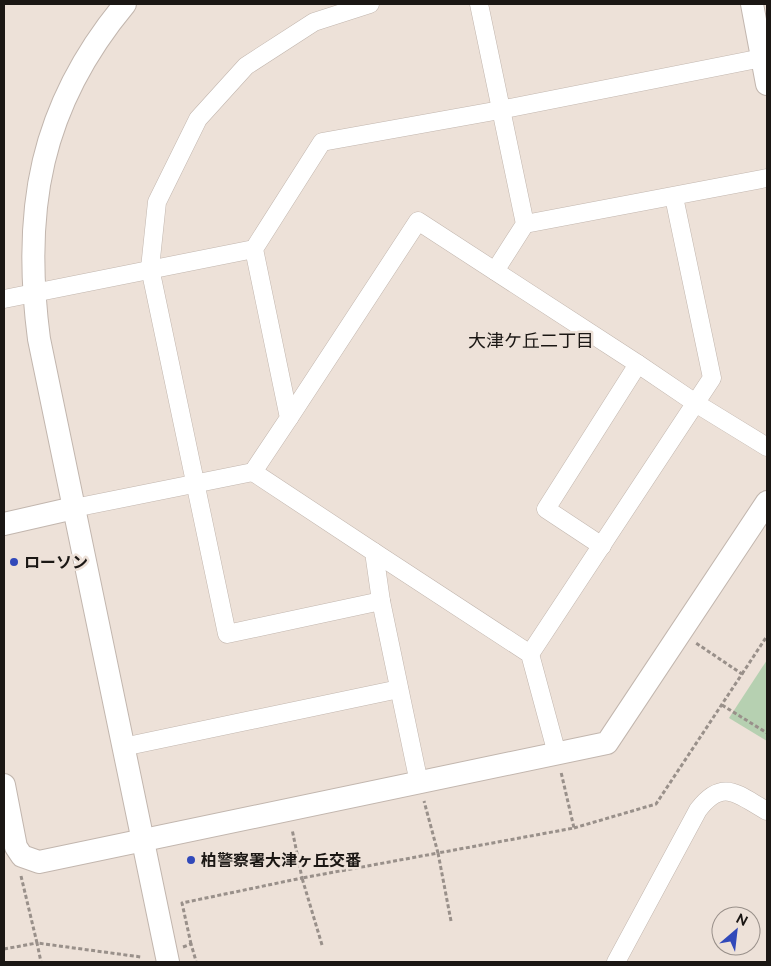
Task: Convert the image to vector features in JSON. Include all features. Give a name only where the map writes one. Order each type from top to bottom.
[{"type":"street","points":[[125,4],[100,37],[67,94],[48,147],[36,198],[33,223],[33,293],[39,339],[143,840],[176,954]]},
{"type":"street","points":[[370,4],[314,22],[246,66],[198,119],[158,202],[150,268],[227,634],[381,601]]},
{"type":"street","points":[[478,4],[525,224],[494,271]]},
{"type":"street","points":[[752,4],[765,58],[767,84]]},
{"type":"street","points":[[289,418],[254,249],[322,142],[500,110],[765,58]]},
{"type":"street","points":[[525,224],[767,178]]},
{"type":"street","points":[[530,654],[697,404],[712,378],[674,197]]},
{"type":"street","points":[[4,524],[253,472],[418,222],[697,404],[767,446]]},
{"type":"street","points":[[4,299],[150,268],[254,249]]},
{"type":"street","points":[[602,546],[546,509],[638,364]]},
{"type":"street","points":[[253,472],[530,654],[557,754]]},
{"type":"street","points":[[4,785],[16,846],[22,856],[39,862],[607,743],[767,502]]},
{"type":"street","points":[[374,552],[381,601],[419,783]]},
{"type":"street","points":[[123,747],[399,689]]},
{"type":"street","points":[[616,962],[698,810],[707,798],[716,792],[731,792],[767,811]]},
{"type":"path","points":[[679,632],[742,674]]},
{"type":"path","points":[[196,961],[182,903],[302,878],[574,828],[656,804],[766,641],[767,636]]},
{"type":"path","points":[[722,705],[767,733]]},
{"type":"path","points":[[557,754],[574,828]]},
{"type":"path","points":[[419,783],[438,853],[451,921]]},
{"type":"path","points":[[287,810],[302,878],[322,945]]},
{"type":"path","points":[[22,856],[20,872],[41,962]]},
{"type":"path","points":[[4,949],[36,943],[141,957]]},
{"type":"path","points":[[176,954],[191,944]]},
{"type":"green space","points":[[767,660],[767,741],[729,718]]},
{"type":"place","name":"ローソン","points":[[14,562]]},
{"type":"place","name":"柏警察署大津ヶ丘交番","points":[[191,860]]},
{"type":"district","name":"大津ケ丘二丁目","points":[[531,341]]}]
